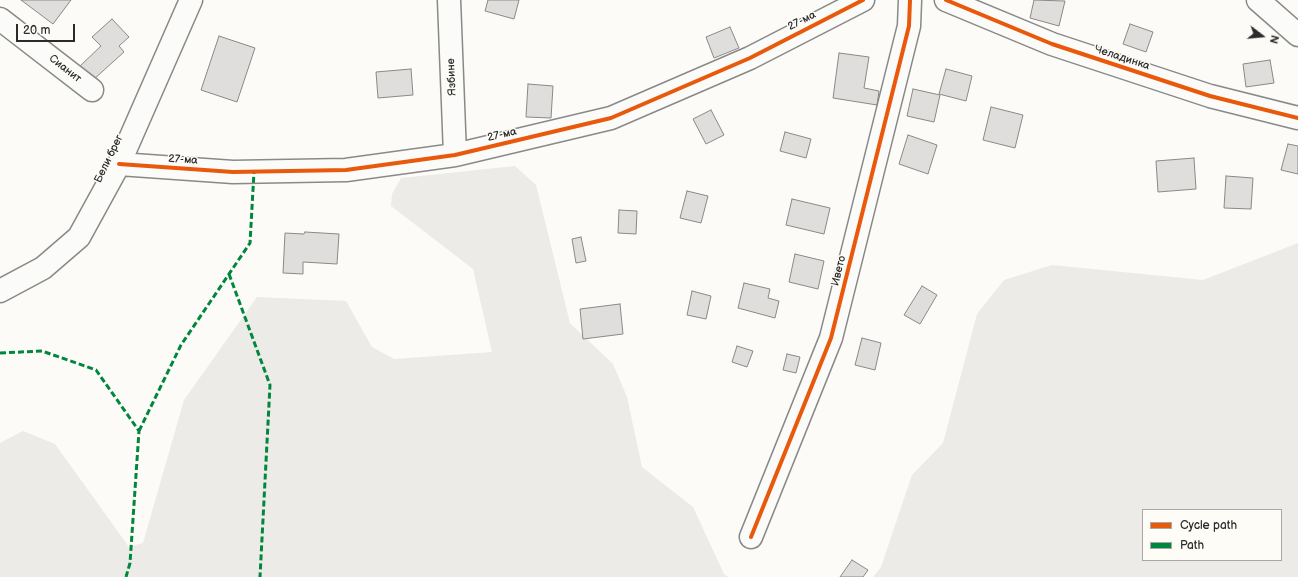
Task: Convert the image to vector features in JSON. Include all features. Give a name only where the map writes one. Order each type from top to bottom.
[{"type":"street","name":"Бели брег","points":[[0,291],[43,268],[79,237],[119,164],[191,0]]},
{"type":"street","name":"Язбине","points":[[449,0],[455,155]]},
{"type":"street","name":"27-ма","points":[[119,164],[233,172],[346,170],[455,155],[611,118],[750,58],[863,0]]},
{"type":"street","name":"Ивето","points":[[751,537],[831,338],[909,26],[910,0]]},
{"type":"street","name":"Челадинка","points":[[946,0],[1052,44],[1210,96],[1298,118]]},
{"type":"street","points":[[1258,0],[1298,35]]},
{"type":"street","name":"Сианит","points":[[0,19],[92,90]]},
{"type":"shaded area","points":[[515,166],[536,185],[570,323],[613,364],[627,397],[642,467],[693,507],[724,574],[728,577],[0,577],[0,443],[23,431],[55,444],[129,547],[143,543],[184,400],[257,297],[346,301],[372,347],[394,359],[492,352],[473,269],[391,206],[392,194],[401,178]]},
{"type":"shaded area","points":[[1298,243],[1298,577],[873,577],[881,567],[912,475],[943,443],[977,314],[1004,280],[1052,265],[1203,280]]},
{"type":"building","points":[[21,0],[71,0],[53,24]]},
{"type":"building","points":[[488,0],[519,0],[514,19],[485,11]]},
{"type":"building","points":[[1034,0],[1065,1],[1059,26],[1030,18]]},
{"type":"building","points":[[112,19],[129,37],[119,46],[124,52],[93,80],[80,66],[101,46],[92,37]]},
{"type":"building","points":[[1130,24],[1153,32],[1146,52],[1123,44]]},
{"type":"building","points":[[730,27],[739,48],[714,58],[706,37]]},
{"type":"building","points":[[219,36],[255,48],[237,102],[201,90]]},
{"type":"building","points":[[839,53],[869,57],[864,88],[879,91],[877,105],[833,98]]},
{"type":"building","points":[[1270,60],[1274,83],[1246,87],[1243,64]]},
{"type":"building","points":[[411,69],[413,95],[378,98],[376,72]]},
{"type":"building","points":[[946,69],[972,76],[966,101],[939,94]]},
{"type":"building","points":[[528,84],[553,86],[551,118],[526,117]]},
{"type":"building","points":[[913,89],[940,95],[934,122],[907,116]]},
{"type":"building","points":[[991,107],[1023,115],[1015,148],[983,140]]},
{"type":"building","points":[[711,110],[724,135],[706,144],[693,119]]},
{"type":"building","points":[[785,132],[811,139],[806,158],[780,151]]},
{"type":"building","points":[[908,135],[937,145],[928,174],[899,164]]},
{"type":"building","points":[[1288,144],[1298,146],[1298,174],[1281,170]]},
{"type":"building","points":[[1194,158],[1196,189],[1158,192],[1156,161]]},
{"type":"building","points":[[1226,176],[1253,178],[1251,209],[1224,208]]},
{"type":"building","points":[[687,191],[708,196],[701,223],[680,218]]},
{"type":"building","points":[[792,199],[830,208],[824,234],[786,225]]},
{"type":"building","points":[[619,210],[637,211],[636,234],[618,233]]},
{"type":"building","points":[[305,232],[339,234],[337,264],[303,262],[303,274],[283,273],[285,233],[304,234]]},
{"type":"building","points":[[581,237],[586,261],[576,263],[572,239]]},
{"type":"building","points":[[795,254],[824,261],[818,289],[789,282]]},
{"type":"building","points":[[744,283],[770,289],[768,298],[779,301],[775,318],[738,308]]},
{"type":"building","points":[[922,286],[937,295],[920,324],[904,315]]},
{"type":"building","points":[[692,291],[711,296],[706,319],[687,315]]},
{"type":"building","points":[[620,304],[623,334],[583,339],[580,309]]},
{"type":"building","points":[[862,338],[881,343],[875,370],[855,365]]},
{"type":"building","points":[[737,346],[753,351],[747,367],[732,362]]},
{"type":"building","points":[[787,354],[800,357],[796,373],[783,370]]},
{"type":"building","points":[[852,560],[868,570],[863,577],[840,577]]},
{"type":"marked path","points":[[139,431],[181,345],[250,243],[254,172]]},
{"type":"marked path","points":[[229,274],[270,385],[260,577]]},
{"type":"marked path","points":[[0,353],[42,351],[96,370],[139,431],[130,563],[126,577]]},
{"type":"cycle path","points":[[119,164],[233,172],[346,170],[455,155],[611,118],[750,58],[863,0]]},
{"type":"cycle path","points":[[751,537],[831,338],[909,26],[910,0]]},
{"type":"cycle path","points":[[946,0],[1052,44],[1210,96],[1298,118]]}]
